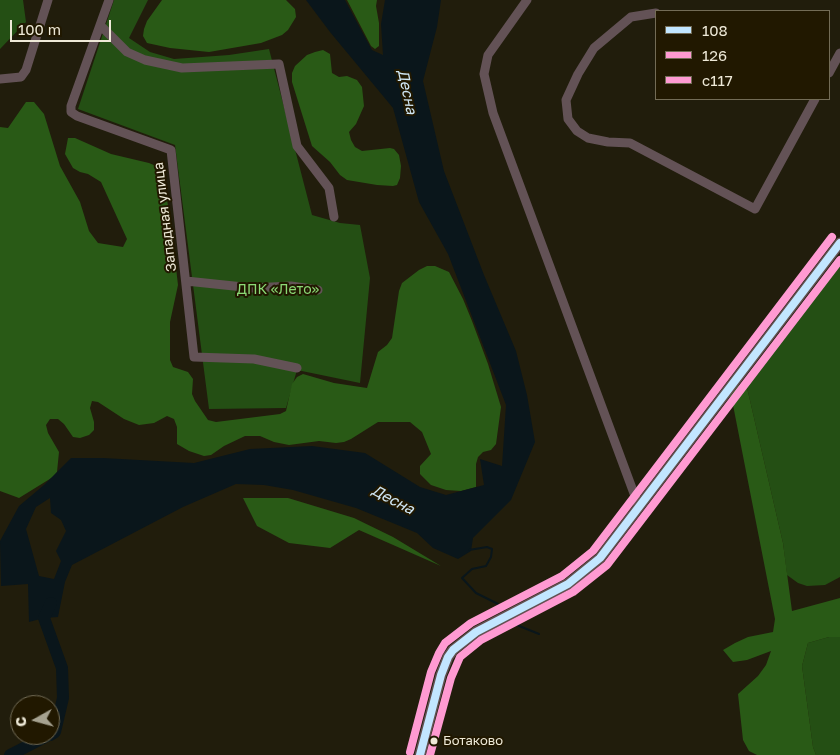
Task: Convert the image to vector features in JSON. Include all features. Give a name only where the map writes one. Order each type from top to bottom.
[{"type":"main road","points":[[420,755],[441,675],[448,656],[476,632],[568,584],[600,558],[840,243]]},
{"type":"street","points":[[0,80],[21,77],[26,70],[48,0]]},
{"type":"street","points":[[109,0],[101,26],[127,52],[145,60],[182,68],[279,64],[297,146],[329,188],[334,217]]},
{"type":"street","points":[[527,0],[488,55],[484,74],[493,113],[639,507]]},
{"type":"street","points":[[655,13],[631,17],[594,48],[578,74],[566,100],[568,119],[577,131],[588,138],[608,142],[630,143],[755,209],[814,100]]},
{"type":"street","name":"Западная улица","points":[[101,26],[71,106],[71,112],[77,116],[171,150],[194,357],[254,359],[297,368]]},
{"type":"street","points":[[830,72],[840,53]]},
{"type":"street","points":[[186,281],[254,288],[291,286],[318,290]]},
{"type":"green space","points":[[0,0],[23,0],[26,22],[0,49]]},
{"type":"green space","name":"ДПК «Лето»","points":[[114,0],[148,0],[129,38],[150,52],[174,59],[229,55],[269,49],[312,215],[340,223],[360,225],[370,278],[360,383],[297,370],[286,408],[209,409],[175,145],[78,109]]},
{"type":"green space","points":[[162,0],[286,0],[295,9],[296,17],[288,30],[282,35],[261,43],[209,52],[170,48],[147,43],[143,36],[147,21]]},
{"type":"green space","points":[[347,0],[377,0],[379,46],[375,49],[371,46]]},
{"type":"green space","points":[[323,50],[330,54],[332,73],[339,77],[347,76],[357,80],[362,87],[364,106],[356,124],[349,132],[351,140],[355,147],[362,151],[394,149],[399,155],[401,166],[397,185],[377,185],[347,180],[312,146],[292,82],[292,73],[295,66],[307,55]]},
{"type":"green space","points":[[26,102],[34,102],[44,114],[60,166],[80,202],[89,231],[98,243],[123,247],[127,239],[101,182],[73,168],[65,154],[68,138],[75,138],[111,154],[149,163],[156,166],[160,172],[170,216],[178,285],[170,322],[170,360],[173,367],[188,372],[193,379],[192,394],[208,420],[216,422],[280,414],[286,411],[292,384],[297,377],[303,374],[334,383],[367,388],[378,352],[392,338],[399,291],[402,283],[427,266],[435,266],[449,272],[472,321],[501,407],[496,444],[491,450],[483,452],[478,457],[476,464],[476,487],[461,491],[446,490],[431,485],[420,474],[420,466],[431,454],[422,432],[410,422],[378,422],[351,439],[336,443],[319,441],[289,445],[274,442],[260,436],[245,436],[224,446],[211,455],[204,456],[189,451],[177,444],[177,427],[174,419],[167,416],[154,423],[139,425],[124,419],[98,402],[92,401],[90,408],[94,430],[89,435],[80,438],[73,437],[58,419],[50,419],[46,425],[48,433],[59,452],[57,472],[53,477],[19,498],[0,491],[0,127],[8,128]]},
{"type":"green space","points":[[840,256],[840,577],[825,585],[807,586],[798,583],[787,575],[783,543],[745,379]]},
{"type":"green space","points":[[745,379],[783,543],[792,611],[840,598],[840,637],[829,637],[808,643],[802,666],[813,747],[816,755],[757,755],[749,751],[743,740],[738,694],[758,676],[766,665],[771,651],[747,660],[733,662],[723,650],[748,637],[773,632],[775,619],[733,405],[729,396],[732,389],[741,384]]},
{"type":"green space","points":[[243,498],[288,498],[354,518],[393,537],[441,566],[359,530],[330,548],[289,543],[257,526]]},
{"type":"green space","points":[[829,637],[840,637],[840,755],[816,755],[813,747],[802,666],[808,643]]},
{"type":"water","points":[[306,0],[345,0],[372,50],[383,55],[381,24],[385,0],[441,0],[437,27],[423,81],[444,171],[516,351],[527,395],[535,442],[511,500],[473,538],[471,551],[458,559],[433,548],[417,533],[356,508],[293,490],[264,485],[236,484],[183,507],[72,565],[65,582],[58,617],[29,622],[28,584],[1,586],[0,541],[19,506],[44,485],[71,458],[194,463],[250,449],[312,446],[365,453],[420,487],[446,495],[484,485],[480,459],[502,466],[506,405],[448,254],[419,202],[393,108]],"holes":[[[50,498],[51,513],[61,520],[66,531],[56,551],[61,561],[54,579],[39,576],[26,529],[36,507]]]},
{"type":"waterway","points":[[469,550],[487,547],[492,549],[491,557],[486,566],[472,569],[462,578],[476,593],[498,604]]},
{"type":"waterway","name":"Десна","points":[[51,603],[44,618],[62,668],[63,698],[60,711]]},
{"type":"waterway","points":[[507,621],[539,634]]},
{"type":"waterway","name":"Десна","points":[[10,755],[30,745]]},
{"type":"transit line","name":"с117","points":[[410,752],[431,672],[445,643],[471,623],[562,576],[593,551],[832,237]]},
{"type":"transit line","name":"108","points":[[420,755],[441,675],[453,650],[476,632],[568,584],[600,558],[840,243]]},
{"type":"transit line","name":"126","points":[[430,755],[451,678],[460,657],[481,640],[573,592],[607,565],[840,260]]},
{"type":"place","name":"Ботаково","points":[[434,741]]}]
